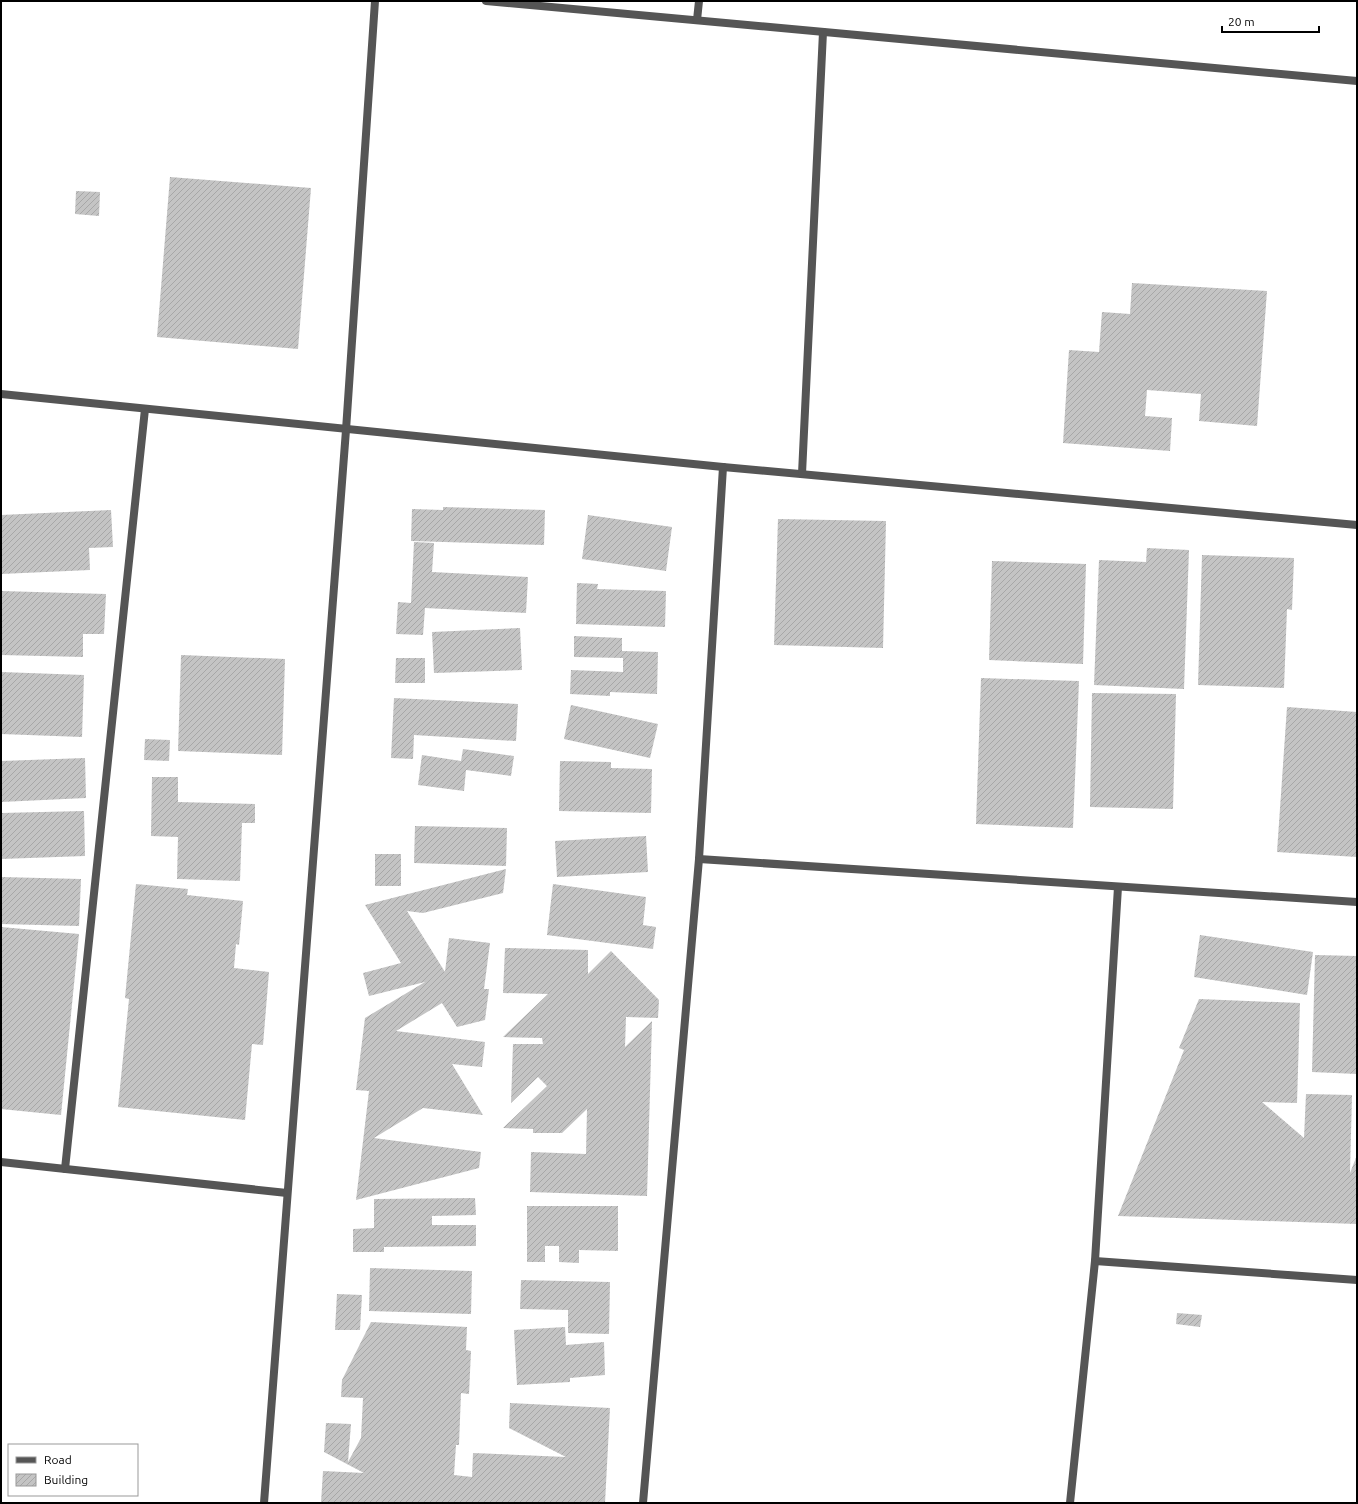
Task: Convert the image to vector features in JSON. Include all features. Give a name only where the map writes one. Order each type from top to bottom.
[{"type":"street","points":[[264,1503],[346,430],[374,1]]},
{"type":"street","points":[[486,1],[1357,81]]},
{"type":"street","points":[[697,20],[699,1]]},
{"type":"street","points":[[802,474],[824,32]]},
{"type":"street","points":[[1,394],[723,467],[1357,525]]},
{"type":"street","points":[[65,1169],[145,409]]},
{"type":"street","points":[[643,1503],[699,859],[723,467]]},
{"type":"street","points":[[699,859],[1357,902]]},
{"type":"street","points":[[1070,1503],[1095,1260],[1118,887]]},
{"type":"street","points":[[1,1162],[287,1193]]},
{"type":"street","points":[[1095,1260],[1357,1280]]},
{"type":"building","points":[[170,177],[311,188],[298,349],[157,337]]},
{"type":"building","points":[[76,191],[100,192],[99,216],[75,214]]},
{"type":"building","points":[[1132,283],[1267,291],[1257,426],[1199,421],[1201,394],[1147,390],[1145,416],[1172,418],[1170,451],[1063,443],[1069,350],[1099,352],[1102,312],[1130,314]]},
{"type":"building","points":[[443,507],[545,510],[544,545],[411,541],[412,509],[443,510]]},
{"type":"building","points":[[111,510],[113,547],[89,548],[90,570],[1,574],[1,515]]},
{"type":"building","points":[[588,515],[672,527],[666,571],[582,559]]},
{"type":"building","points":[[778,519],[886,521],[883,648],[774,645]]},
{"type":"building","points":[[414,542],[434,543],[432,572],[528,577],[526,613],[425,608],[423,635],[396,634],[398,602],[411,603]]},
{"type":"building","points":[[1147,548],[1189,550],[1184,689],[1094,685],[1099,560],[1146,562]]},
{"type":"building","points":[[1202,555],[1294,558],[1292,610],[1287,609],[1284,688],[1198,685]]},
{"type":"building","points":[[992,561],[1086,564],[1083,664],[989,660]]},
{"type":"building","points":[[577,583],[598,584],[597,589],[666,591],[665,627],[576,624]]},
{"type":"building","points":[[1,591],[106,594],[104,634],[83,634],[83,657],[1,655]]},
{"type":"building","points":[[520,628],[522,670],[434,673],[432,632]]},
{"type":"building","points":[[574,636],[622,638],[622,651],[658,652],[657,694],[610,692],[610,696],[570,694],[571,670],[623,672],[623,658],[574,657]]},
{"type":"building","points":[[181,655],[285,659],[282,755],[178,751]]},
{"type":"building","points":[[396,658],[425,658],[425,683],[395,683]]},
{"type":"building","points":[[1,672],[84,675],[82,737],[1,734]]},
{"type":"building","points":[[981,678],[1079,681],[1073,828],[976,824]]},
{"type":"building","points":[[1092,693],[1176,694],[1173,809],[1090,807]]},
{"type":"building","points":[[394,698],[518,704],[516,741],[414,735],[413,759],[391,758]]},
{"type":"building","points":[[571,705],[658,724],[650,758],[564,739]]},
{"type":"building","points":[[1287,707],[1357,712],[1357,857],[1277,852]]},
{"type":"building","points":[[145,739],[170,740],[169,761],[144,760]]},
{"type":"building","points":[[463,749],[514,756],[511,776],[466,770],[464,791],[418,785],[422,755],[461,761]]},
{"type":"building","points":[[85,758],[86,798],[1,802],[1,761]]},
{"type":"building","points":[[560,761],[611,762],[611,768],[652,769],[651,813],[559,811]]},
{"type":"building","points":[[152,777],[178,777],[178,802],[255,804],[255,823],[242,823],[240,881],[177,879],[178,837],[151,836]]},
{"type":"building","points":[[84,811],[85,856],[1,859],[1,813]]},
{"type":"building","points":[[415,826],[507,828],[506,866],[414,863]]},
{"type":"building","points":[[646,836],[648,872],[557,877],[555,841]]},
{"type":"building","points":[[375,854],[401,854],[401,886],[375,886]]},
{"type":"building","points":[[506,869],[503,893],[423,913],[407,911],[445,972],[449,938],[490,943],[484,989],[489,989],[485,1020],[457,1027],[442,1003],[396,1031],[485,1042],[482,1067],[452,1064],[483,1115],[423,1108],[374,1138],[481,1152],[479,1168],[356,1200],[369,1091],[356,1090],[365,1018],[425,982],[369,996],[363,973],[401,963],[365,905]]},
{"type":"building","points":[[1,877],[81,879],[79,926],[1,924]]},
{"type":"building","points":[[136,884],[188,889],[187,895],[243,901],[239,945],[236,944],[234,968],[269,972],[263,1045],[252,1044],[245,1120],[118,1107],[129,999],[125,998]]},
{"type":"building","points":[[553,884],[646,897],[643,925],[656,927],[653,949],[547,935]]},
{"type":"building","points":[[1,927],[79,934],[61,1115],[1,1109]]},
{"type":"building","points":[[1200,935],[1313,952],[1307,995],[1194,977]]},
{"type":"building","points":[[505,948],[588,950],[588,974],[611,951],[659,1000],[658,1018],[626,1017],[625,1047],[652,1021],[647,1196],[530,1192],[531,1152],[586,1154],[587,1109],[562,1133],[533,1133],[533,1129],[503,1128],[547,1086],[538,1077],[511,1103],[513,1044],[543,1044],[542,1038],[503,1037],[548,994],[503,993]]},
{"type":"building","points":[[1315,955],[1357,956],[1357,1074],[1312,1072]]},
{"type":"building","points":[[1199,999],[1300,1003],[1297,1103],[1262,1102],[1304,1138],[1306,1094],[1352,1095],[1350,1173],[1357,1155],[1357,1224],[1118,1216],[1184,1050],[1179,1048]]},
{"type":"building","points":[[475,1198],[476,1215],[432,1216],[432,1225],[476,1225],[476,1246],[384,1247],[384,1252],[353,1252],[353,1229],[374,1228],[374,1199]]},
{"type":"building","points":[[527,1206],[618,1206],[618,1251],[579,1250],[579,1263],[559,1262],[559,1246],[545,1246],[545,1262],[527,1262]]},
{"type":"building","points":[[370,1268],[472,1271],[471,1314],[369,1311]]},
{"type":"building","points":[[521,1280],[610,1282],[609,1334],[568,1333],[568,1310],[520,1309]]},
{"type":"building","points":[[337,1294],[362,1295],[360,1330],[335,1330]]},
{"type":"building","points":[[1177,1313],[1202,1315],[1200,1327],[1176,1324]]},
{"type":"building","points":[[371,1322],[467,1327],[466,1350],[471,1351],[469,1394],[461,1393],[459,1445],[456,1445],[454,1475],[472,1477],[473,1453],[566,1457],[509,1428],[510,1403],[610,1408],[605,1503],[321,1503],[323,1471],[364,1473],[324,1452],[326,1423],[351,1424],[348,1462],[361,1438],[363,1398],[341,1397],[342,1380]]},
{"type":"building","points":[[565,1327],[566,1345],[604,1342],[605,1375],[570,1378],[570,1382],[517,1385],[514,1330]]}]
